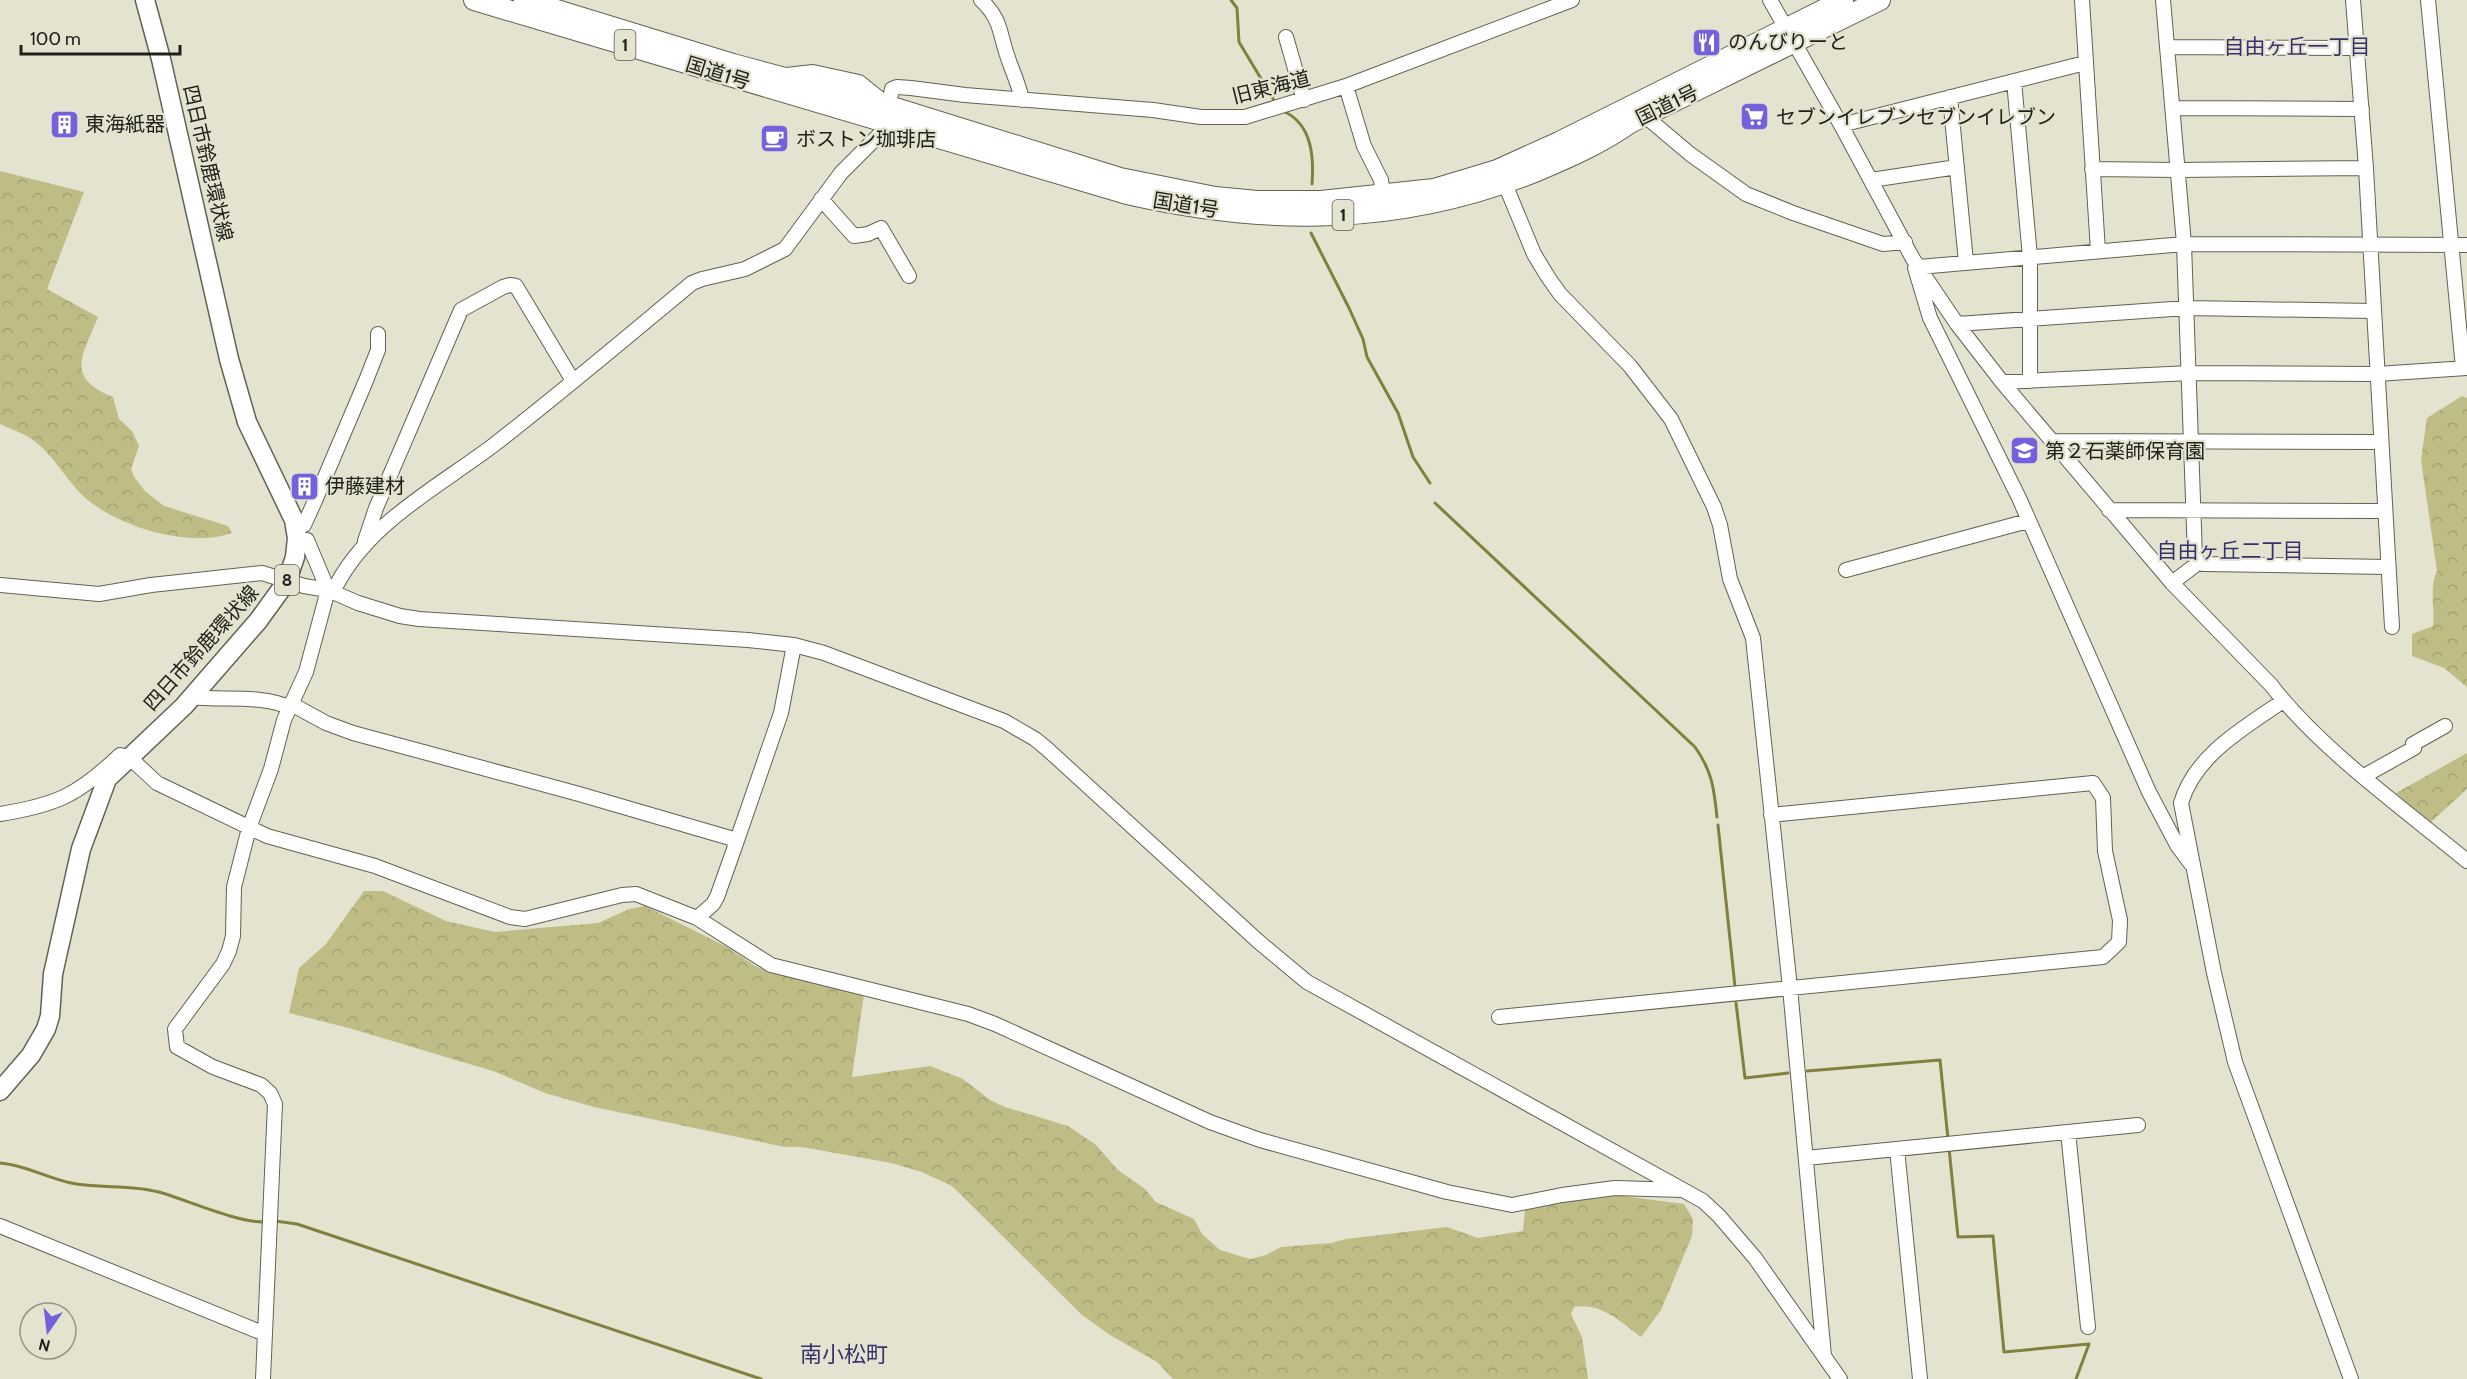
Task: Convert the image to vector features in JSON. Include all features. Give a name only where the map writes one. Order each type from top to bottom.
[{"type":"highway","name":"国道1号","points":[[474,0],[545,14],[889,106],[1126,194],[1257,201],[1321,201],[1434,189],[1497,170],[1639,111],[1790,35],[1880,0]]},
{"type":"highway","name":"国道1号","points":[[524,0],[545,14],[889,106]]},
{"type":"highway","name":"国道1号","points":[[1790,35],[1843,0]]},
{"type":"highway","name":"国道1号","points":[[1169,196],[1256,216],[1367,213],[1430,205],[1505,184],[1596,145],[1639,111]]},
{"type":"main road","name":"四日市鈴鹿環状線","points":[[0,1091],[42,1039],[50,1016],[53,974],[81,849],[107,779],[191,697],[272,604],[287,581],[295,557],[294,520],[247,422],[236,388],[161,59],[145,0]]},
{"type":"street","points":[[981,0],[994,12],[1006,53],[1020,87],[1022,100]]},
{"type":"street","points":[[1770,0],[1916,263],[1957,324],[2002,382],[2172,583],[2271,685],[2283,701],[2364,776],[2467,861]]},
{"type":"street","points":[[2082,0],[2098,251]]},
{"type":"street","points":[[2163,0],[2184,244],[2195,557],[2198,563]]},
{"type":"street","points":[[2353,0],[2366,168],[2392,627]]},
{"type":"street","points":[[2002,382],[2190,373],[2377,374],[2465,368],[2428,0]]},
{"type":"street","name":"旧東海道","points":[[889,106],[897,87],[1234,118],[1260,114],[1346,86],[1564,1]]},
{"type":"street","points":[[1287,37],[1304,100]]},
{"type":"street","points":[[2167,47],[2357,48]]},
{"type":"street","points":[[1841,125],[2085,63]]},
{"type":"street","points":[[263,1379],[276,1118],[273,1098],[261,1085],[213,1067],[177,1047],[174,1034],[175,1029],[223,964],[229,951],[233,936],[234,887],[249,828],[271,769],[284,720],[292,707],[306,672],[330,591],[365,543],[393,518],[496,443],[692,284],[702,279],[745,269],[785,249],[841,173],[880,134],[889,106],[859,82],[813,72],[780,76]]},
{"type":"street","points":[[2014,81],[2030,257],[2031,381]]},
{"type":"street","points":[[1346,86],[1364,146],[1381,180],[1383,195]]},
{"type":"street","points":[[1950,97],[1966,262]]},
{"type":"street","points":[[2173,108],[2362,109]]},
{"type":"street","points":[[1639,111],[1698,160],[1746,195],[1883,244],[1905,243]]},
{"type":"street","points":[[1871,180],[1957,167]]},
{"type":"street","points":[[2092,169],[2366,168]]},
{"type":"street","points":[[1505,184],[1534,254],[1548,278],[1560,294],[1630,366],[1659,400],[1671,419],[1714,507],[1720,525],[1730,579],[1753,638],[1790,988],[1824,1356]]},
{"type":"street","points":[[821,200],[854,236],[868,234],[881,228],[909,276]]},
{"type":"street","points":[[1916,263],[1966,262],[2184,244],[2467,245]]},
{"type":"street","points":[[1916,263],[1930,318],[2028,521],[2149,792],[2177,845],[2194,868]]},
{"type":"street","points":[[365,543],[376,508],[461,310],[503,287],[516,286],[573,381]]},
{"type":"street","points":[[1957,324],[2187,308],[2373,311]]},
{"type":"street","points":[[330,591],[307,540],[296,534],[304,525],[365,383],[378,350],[378,334]]},
{"type":"street","points":[[2051,441],[2381,442]]},
{"type":"street","points":[[2109,510],[2385,511]]},
{"type":"street","points":[[1846,570],[2028,521]]},
{"type":"street","points":[[2172,583],[2198,563],[2388,567]]},
{"type":"street","points":[[0,585],[99,594],[151,585],[262,573],[330,591],[358,603],[419,619],[794,645],[925,690],[1020,729],[1046,747],[1259,942],[1307,982],[1703,1201],[1755,1258],[1840,1379]]},
{"type":"street","points":[[697,918],[717,897],[781,713],[794,645]]},
{"type":"street","points":[[191,697],[230,701],[258,700],[292,707],[353,733],[737,840]]},
{"type":"street","points":[[2283,701],[2221,744],[2191,779],[2181,803],[2214,973],[2235,1062],[2351,1379]]},
{"type":"street","points":[[2364,776],[2414,748],[2414,744],[2445,726]]},
{"type":"street","points":[[0,814],[39,808],[61,800],[94,780],[120,755],[129,757],[157,783],[249,828],[299,846],[375,866],[459,899],[519,919],[622,895],[636,894],[697,918],[765,963],[986,1020],[1210,1122],[1315,1156],[1448,1192],[1512,1205],[1616,1188],[1684,1190]]},
{"type":"street","points":[[1499,1017],[2103,957],[2119,942],[2120,920],[2105,851],[2103,798],[2092,783],[1771,815]]},
{"type":"street","points":[[1806,1158],[2138,1125]]},
{"type":"street","points":[[2068,1132],[2088,1327]]},
{"type":"street","points":[[1897,1149],[1920,1379]]},
{"type":"street","points":[[0,1226],[265,1334]]},
{"type":"green space","points":[[0,171],[84,192],[47,289],[98,317],[83,354],[83,373],[88,381],[98,389],[113,397],[119,419],[132,431],[139,446],[131,469],[145,491],[164,506],[228,526],[232,533],[215,537],[177,537],[120,520],[103,511],[81,494],[48,454],[33,440],[0,424]]},
{"type":"green space","points":[[2462,396],[2467,398],[2467,687],[2444,668],[2412,656],[2412,634],[2433,626],[2433,591],[2437,571],[2421,460],[2427,418]]},
{"type":"green space","points":[[2467,753],[2467,789],[2430,823],[2396,793]]},
{"type":"green space","points":[[364,891],[383,891],[446,921],[495,932],[598,923],[629,909],[645,906],[727,947],[755,966],[771,973],[864,994],[852,1077],[930,1066],[963,1079],[990,1100],[1005,1107],[1068,1126],[1096,1145],[1118,1170],[1145,1189],[1156,1202],[1194,1219],[1202,1234],[1220,1250],[1250,1259],[1266,1255],[1281,1247],[1331,1243],[1346,1239],[1447,1227],[1478,1238],[1523,1231],[1525,1210],[1608,1194],[1684,1204],[1693,1219],[1692,1236],[1661,1310],[1641,1337],[1602,1310],[1584,1306],[1574,1307],[1571,1314],[1582,1337],[1588,1379],[1173,1379],[1157,1362],[1110,1335],[1082,1315],[952,1186],[922,1172],[891,1163],[802,1147],[785,1147],[594,1107],[545,1093],[496,1072],[349,1028],[289,1013],[299,968],[326,944]]},
{"type":"waterway","points":[[1231,0],[1237,8],[1239,42],[1275,102]]},
{"type":"waterway","points":[[1285,112],[1294,118],[1306,133],[1311,153],[1312,184]]},
{"type":"waterway","points":[[1311,233],[1349,308],[1363,339],[1367,357],[1398,413],[1413,457],[1430,483]]},
{"type":"waterway","points":[[1435,503],[1695,747],[1711,780],[1717,817]]},
{"type":"waterway","points":[[1718,825],[1735,987]]},
{"type":"waterway","points":[[1736,1003],[1745,1078],[1788,1073]]},
{"type":"waterway","points":[[1807,1071],[1940,1060],[1948,1139]]},
{"type":"waterway","points":[[1949,1148],[1958,1237],[1993,1236],[2004,1352],[2089,1344],[2076,1379]]},
{"type":"waterway","points":[[0,1163],[18,1166],[71,1183],[159,1192],[241,1219],[265,1222]]},
{"type":"waterway","points":[[275,1221],[297,1224],[761,1379]]},
{"type":"place","name":"のんびりーと","points":[[1707,42]]},
{"type":"place","name":"セブンイレブンセブンイレブン","points":[[1755,117]]},
{"type":"place","name":"東海紙器","points":[[64,124]]},
{"type":"place","name":"ボストン珈琲店","points":[[775,139]]},
{"type":"place","name":"第２石薬師保育園","points":[[2024,451]]},
{"type":"place","name":"伊藤建材","points":[[304,486]]},
{"type":"district","name":"自由ヶ丘一丁目","points":[[2297,46]]},
{"type":"district","name":"自由ヶ丘二丁目","points":[[2230,550]]},
{"type":"district","name":"南小松町","points":[[844,1354]]}]
